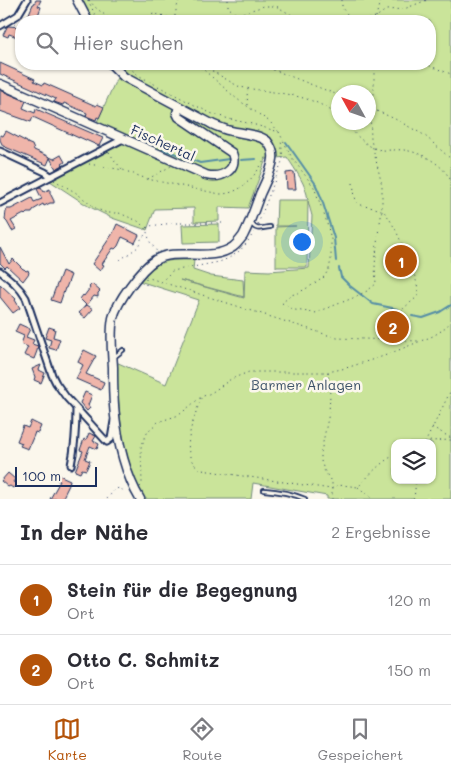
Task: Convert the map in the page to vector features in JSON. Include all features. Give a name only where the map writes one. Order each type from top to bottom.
[{"type":"main road","points":[[77,0],[85,15]]},
{"type":"main road","points":[[117,70],[124,77],[210,123],[225,129],[260,137],[268,142],[272,148],[273,156],[273,162],[248,218],[243,237],[234,246],[214,254],[162,257],[150,265],[144,276],[128,290],[116,309],[112,326],[115,416],[124,460],[138,498]]},
{"type":"main road","name":"Fischertal","points":[[0,84],[206,175],[213,177],[222,176],[230,170],[234,162],[232,153],[179,118],[177,113],[179,107]]},
{"type":"street","points":[[16,15],[27,0]]},
{"type":"street","points":[[0,26],[15,16]]},
{"type":"street","points":[[0,203],[123,139]]},
{"type":"street","points":[[0,151],[50,176]]},
{"type":"street","points":[[0,271],[23,292],[56,383],[76,409],[107,442],[111,439],[115,416]]},
{"type":"street","points":[[71,465],[76,432],[76,409]]},
{"type":"lane","points":[[248,218],[257,229],[270,227]]},
{"type":"lane","points":[[112,358],[123,350]]},
{"type":"lane","points":[[264,490],[293,494],[305,499]]},
{"type":"path","points":[[88,0],[95,15]]},
{"type":"path","points":[[88,0],[105,15]]},
{"type":"path","points":[[175,15],[179,0]]},
{"type":"path","points":[[228,0],[228,7],[236,14],[264,6],[276,6],[292,15]]},
{"type":"path","points":[[342,0],[342,8],[348,15]]},
{"type":"path","points":[[376,15],[380,0]]},
{"type":"path","points":[[379,15],[386,10],[404,9],[427,0]]},
{"type":"path","points":[[436,68],[451,74]]},
{"type":"path","points":[[133,70],[150,82],[210,113],[279,132]]},
{"type":"path","points":[[205,70],[237,98],[270,122],[279,132],[292,158],[314,187],[331,238],[331,260],[324,277],[291,295],[282,303],[295,310],[314,313],[353,298],[376,284],[378,234],[382,211],[382,185],[372,147],[371,130]]},
{"type":"path","points":[[213,70],[234,84],[296,96],[331,111]]},
{"type":"path","points":[[274,70],[331,92]]},
{"type":"path","points":[[374,70],[374,85]]},
{"type":"path","points":[[248,88],[248,106]]},
{"type":"path","points":[[376,110],[424,136],[451,159]]},
{"type":"path","points":[[352,130],[372,147],[406,150],[429,158],[447,172],[451,181]]},
{"type":"path","points":[[161,282],[172,271],[226,260],[242,249],[257,229],[283,159],[281,137]]},
{"type":"path","points":[[106,147],[114,161],[123,170]]},
{"type":"path","points":[[147,179],[177,162]]},
{"type":"path","points":[[50,176],[98,209],[107,213],[119,213],[138,221],[146,229],[150,242],[156,250]]},
{"type":"path","points":[[354,183],[357,203],[364,207],[382,211],[388,216],[407,256],[418,286],[418,296],[390,322],[382,340]]},
{"type":"path","points":[[146,229],[150,226],[174,224],[223,223]]},
{"type":"path","points":[[120,260],[138,247],[142,237],[147,234]]},
{"type":"path","points":[[144,276],[337,338],[420,341]]},
{"type":"path","points":[[144,276],[146,285]]},
{"type":"path","points":[[138,498],[142,483],[141,447],[148,430],[158,422],[179,415],[201,397],[211,393],[231,379],[250,372],[328,372],[346,368],[433,336],[451,322]]},
{"type":"path","points":[[328,372],[329,413],[321,461],[332,483],[332,499]]},
{"type":"path","points":[[427,439],[451,390]]},
{"type":"path","points":[[201,397],[192,423],[188,452],[191,461],[196,467],[202,470],[331,489],[340,485],[358,487],[374,499]]},
{"type":"path","points":[[432,427],[451,439]]},
{"type":"path","points":[[436,440],[451,439]]},
{"type":"path","points":[[358,487],[382,463],[391,457]]},
{"type":"path","points":[[414,499],[416,484]]},
{"type":"path","points":[[107,499],[115,489],[120,488],[125,492]]},
{"type":"green space","name":"Barmer Anlagen","points":[[82,0],[451,0],[451,499],[327,499],[327,496],[253,483],[251,499],[144,499],[132,470],[124,440],[119,407],[116,362],[166,384],[199,300],[139,281],[158,264],[173,260],[194,260],[193,270],[211,276],[243,280],[244,297],[180,280],[244,298],[245,270],[269,271],[309,268],[312,216],[308,201],[307,267],[276,267],[276,227],[296,226],[276,226],[277,200],[308,200],[305,188],[287,157],[266,159],[248,208],[219,207],[219,221],[194,222],[194,208],[155,209],[147,230],[112,218],[88,206],[50,181],[55,176],[132,138],[97,122],[120,70],[436,70],[436,15],[90,15]]},
{"type":"green space","points":[[219,224],[219,242],[183,243],[182,225]]},
{"type":"building","points":[[36,0],[41,0],[38,6],[41,7],[38,15],[28,15],[33,4]]},
{"type":"building","points":[[7,27],[15,27],[15,36],[9,34],[8,37],[3,35]]},
{"type":"building","points":[[0,63],[35,79],[34,81],[43,85],[44,83],[96,106],[97,104],[104,107],[99,118],[97,117],[96,120],[86,116],[87,113],[64,103],[63,105],[54,102],[56,99],[0,74]]},
{"type":"building","points":[[0,90],[26,101],[23,108],[35,113],[36,109],[103,138],[99,146],[33,117],[31,122],[0,111]]},
{"type":"building","points":[[6,131],[32,145],[34,150],[54,159],[61,155],[65,162],[56,169],[50,158],[47,165],[3,146],[0,135],[3,136]]},
{"type":"building","points":[[294,172],[296,189],[287,189],[286,173]]},
{"type":"building","points":[[41,187],[44,192],[50,189],[54,203],[44,206],[43,204],[33,210],[32,213],[24,214],[11,221],[16,229],[12,231],[5,220],[7,209],[11,209],[32,198],[34,202],[42,199],[37,189]]},
{"type":"building","points":[[117,224],[139,235],[135,243],[122,237],[118,246],[115,249],[113,248],[102,264],[104,265],[100,271],[92,264]]},
{"type":"building","points":[[0,247],[9,264],[13,259],[23,269],[28,270],[29,273],[23,281],[7,266],[5,268],[0,263]]},
{"type":"building","points":[[62,271],[71,275],[60,303],[51,300]]},
{"type":"building","points":[[0,284],[16,299],[20,308],[13,313],[0,297]]},
{"type":"building","points":[[92,284],[100,291],[98,297],[94,296],[87,305],[93,309],[85,318],[79,313],[86,305],[80,299]]},
{"type":"building","points":[[19,324],[30,329],[26,337],[34,340],[32,344],[38,346],[34,359],[24,355],[28,347],[21,344],[24,336],[15,332]]},
{"type":"building","points":[[49,327],[55,329],[53,337],[60,339],[56,350],[49,348],[51,340],[45,338]]},
{"type":"building","points":[[84,350],[96,356],[86,374],[104,382],[101,390],[76,379],[83,365],[78,362]]},
{"type":"building","points":[[41,365],[39,370],[45,373],[41,383],[34,380],[35,377],[32,369]]},
{"type":"building","points":[[85,392],[92,395],[88,405],[90,408],[87,411],[80,403]]},
{"type":"building","points":[[31,421],[41,426],[38,433],[35,432],[28,449],[20,446],[22,443],[17,441],[23,426],[28,428]]},
{"type":"building","points":[[89,433],[96,436],[93,441],[99,444],[97,449],[90,446],[85,459],[90,461],[86,470],[82,469],[80,473],[75,471],[83,451],[80,450],[84,439],[86,440]]},
{"type":"building","points":[[8,473],[15,479],[13,482],[16,484],[13,488],[8,487],[1,481]]},
{"type":"building","points":[[59,475],[70,480],[69,485],[62,499],[50,499],[60,481],[57,480]]},
{"type":"waterway","points":[[286,142],[315,183],[321,197],[334,238],[336,261]]},
{"type":"waterway","points":[[163,149],[200,163],[229,159]]},
{"type":"waterway","points":[[241,160],[256,159]]},
{"type":"waterway","points":[[339,268],[341,277],[373,304],[397,309],[402,312]]},
{"type":"waterway","points":[[412,316],[423,318],[440,312],[451,305]]},
{"type":"place","name":"Stein für die Begegnung","points":[[401,261]]},
{"type":"place","name":"Otto C. Schmitz","points":[[393,327]]}]
